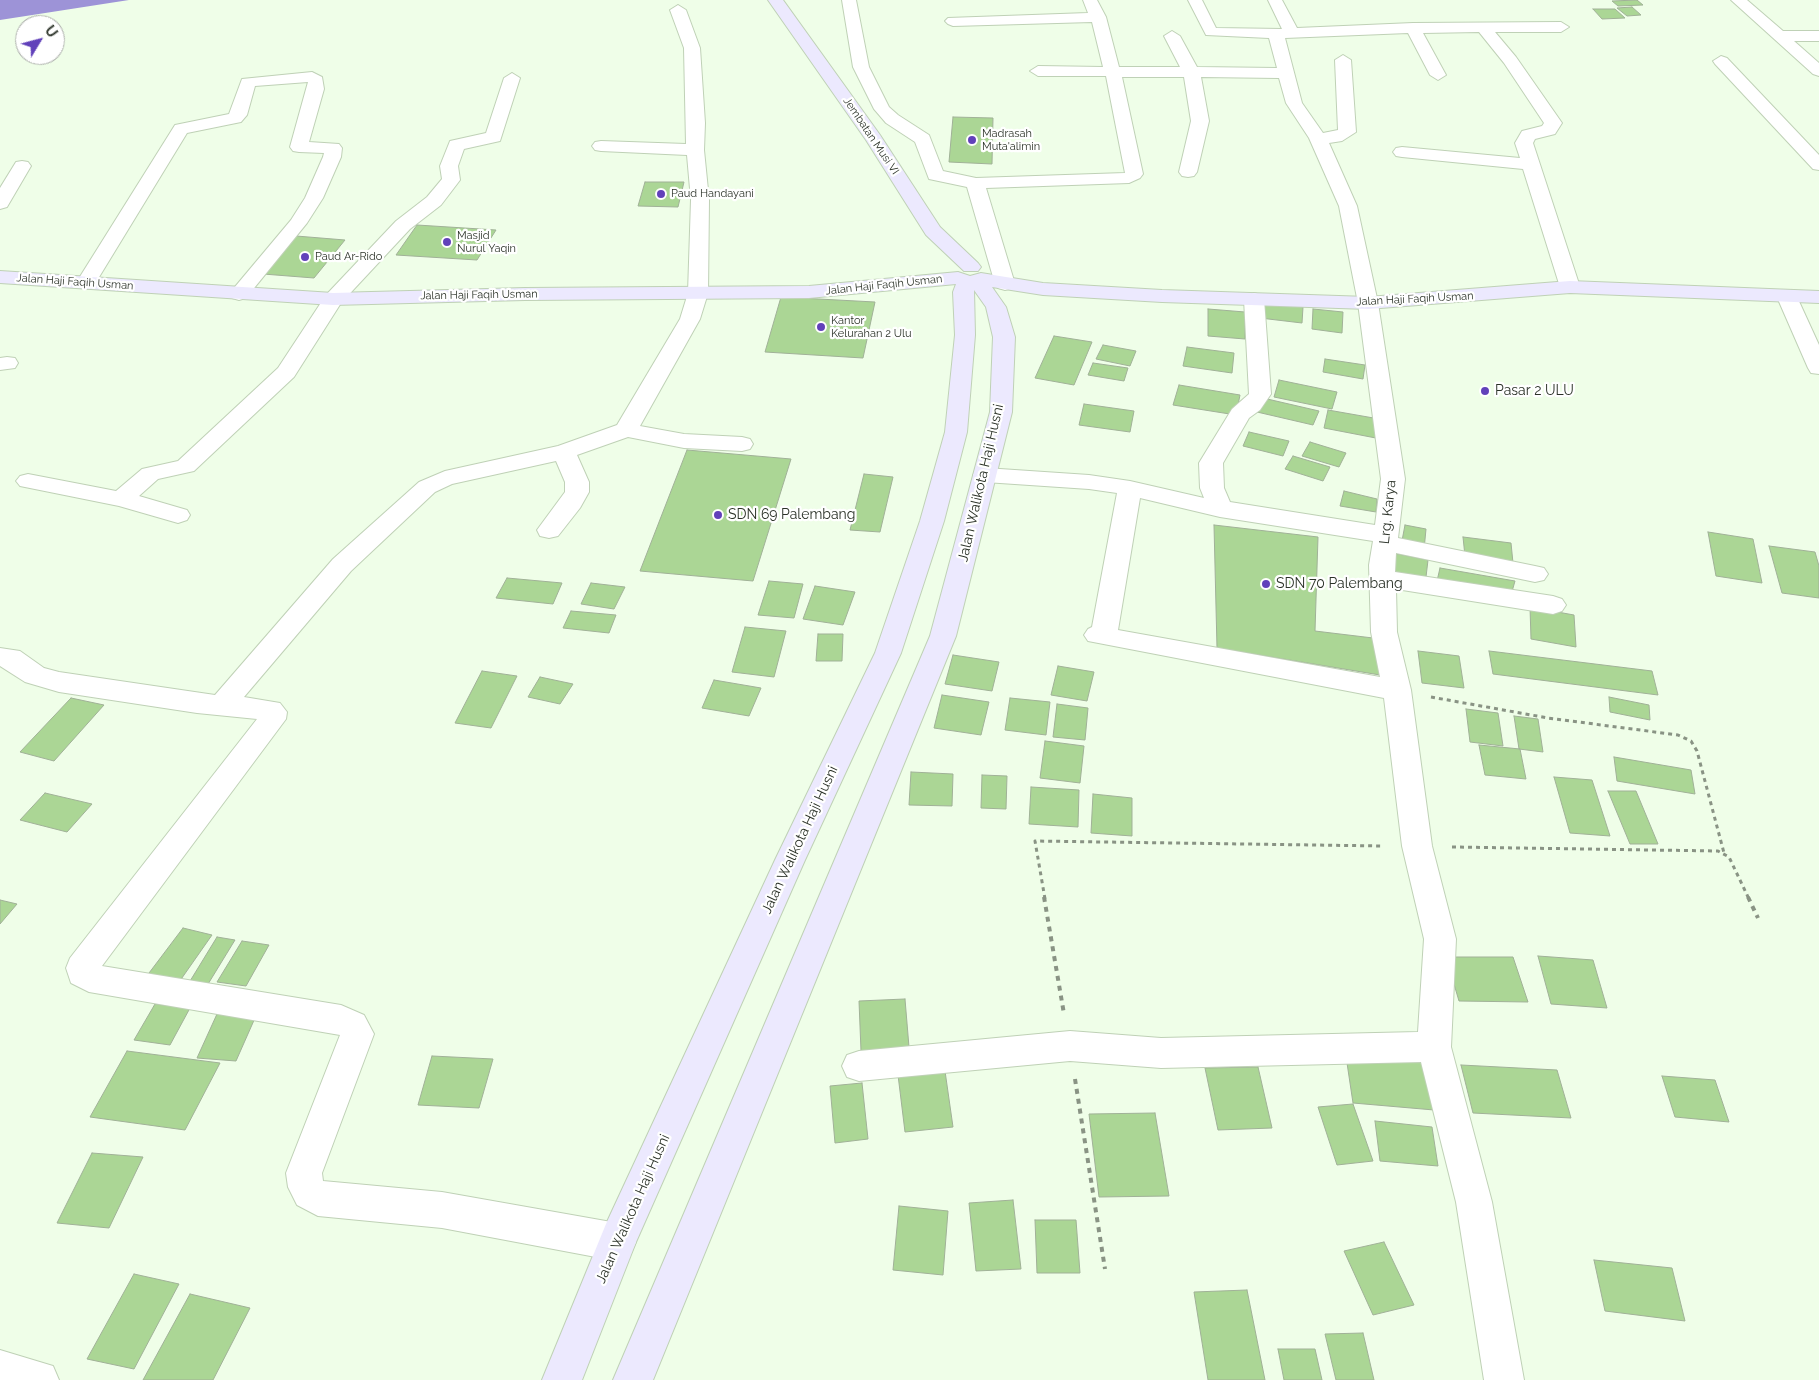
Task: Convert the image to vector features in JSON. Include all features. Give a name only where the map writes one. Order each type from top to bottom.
[{"type":"street","name":"Jembatan Musi VI","points":[[776,0],[874,139],[933,231],[971,277]]},
{"type":"street","points":[[850,0],[861,67],[882,109],[892,119],[923,139],[935,175],[976,183],[1123,180],[1133,177],[1134,174],[1113,73],[1098,17],[1090,0]]},
{"type":"street","points":[[1195,0],[1210,32],[1276,34],[1413,28],[1561,28]]},
{"type":"street","points":[[1276,0],[1292,33]]},
{"type":"street","points":[[1738,0],[1779,36],[1812,58],[1819,71]]},
{"type":"street","points":[[626,430],[690,319],[698,293],[700,200],[695,150],[696,123],[692,48],[678,10]]},
{"type":"street","points":[[953,21],[977,14],[1098,17]]},
{"type":"street","points":[[1413,28],[1438,75]]},
{"type":"street","points":[[1484,28],[1510,60],[1553,123],[1549,130],[1528,135],[1525,139],[1531,164],[1570,287]]},
{"type":"street","name":"Lrg. Karya","points":[[1276,34],[1294,103],[1318,138],[1348,206],[1368,303],[1393,478],[1382,565],[1384,632],[1397,690],[1417,846],[1440,939],[1434,1047],[1474,1202],[1504,1380]]},
{"type":"street","points":[[1172,36],[1192,74],[1200,121],[1188,172]]},
{"type":"street","points":[[1779,36],[1819,36]]},
{"type":"street","points":[[1318,138],[1336,137],[1347,132],[1344,60]]},
{"type":"street","points":[[1721,61],[1819,165]]},
{"type":"street","points":[[1038,72],[1287,73]]},
{"type":"street","points":[[86,283],[154,176],[181,129],[235,118],[238,115],[248,82],[312,77],[316,80],[316,89],[299,147],[333,148],[332,157],[314,198],[298,223],[240,294]]},
{"type":"street","points":[[121,500],[150,474],[180,468],[198,456],[286,372],[333,299],[403,225],[434,201],[451,180],[449,166],[456,145],[494,136],[512,78]]},
{"type":"street","points":[[602,146],[695,150]]},
{"type":"street","points":[[1402,152],[1531,164]]},
{"type":"street","points":[[0,203],[22,166]]},
{"type":"street","points":[[976,183],[979,201],[1005,284]]},
{"type":"street","name":"Jalan Haji Faqih Usman","points":[[0,277],[333,299],[507,294],[809,292],[971,277],[1024,287],[1162,296],[1368,303],[1570,287],[1819,297]]},
{"type":"street","name":"Jalan Walikota Haji Husni","points":[[562,1380],[618,1242],[790,860],[888,653],[932,521],[956,432],[965,335],[963,292],[971,277],[996,307],[1004,337],[1001,412],[942,636],[633,1380]]},
{"type":"street","points":[[1787,297],[1819,368]]},
{"type":"street","points":[[1220,509],[1212,488],[1211,463],[1240,414],[1252,405],[1260,394],[1254,299]]},
{"type":"street","points":[[222,705],[342,565],[427,487],[446,478],[564,452],[626,430],[684,441],[742,444]]},
{"type":"street","points":[[550,530],[571,504],[576,492],[577,482],[564,452]]},
{"type":"street","points":[[985,475],[1089,482],[1130,488],[1220,509],[1262,514],[1386,539],[1536,574]]},
{"type":"street","points":[[28,481],[121,500],[178,515]]},
{"type":"street","points":[[1130,488],[1101,635],[1397,690]]},
{"type":"street","points":[[1383,579],[1553,605]]},
{"type":"street","points":[[0,657],[10,658],[35,675],[59,682],[270,710],[274,715],[82,968],[84,976],[341,1020],[352,1025],[357,1034],[304,1173],[306,1187],[310,1194],[318,1198],[442,1210],[618,1242]]},
{"type":"street","points":[[858,1066],[1070,1046],[1161,1053],[1434,1047]]},
{"type":"street","points":[[0,1370],[39,1380]]},
{"type":"path","points":[[1397,690],[1548,718],[1678,735],[1691,742],[1697,751],[1724,853]]},
{"type":"path","points":[[1034,841],[1070,1046],[1105,1269]]},
{"type":"shaded area","points":[[0,0],[129,0],[32,15],[15,15],[15,18],[0,20]]},
{"type":"building","points":[[1637,0],[1643,5],[1618,6],[1612,1]]},
{"type":"building","points":[[1632,7],[1641,15],[1627,16],[1617,8]]},
{"type":"building","points":[[1593,9],[1615,9],[1625,18],[1602,19]]},
{"type":"building","name":"Madrasah Muta'alimin","points":[[953,117],[993,118],[992,164],[949,162]]},
{"type":"building","name":"Paud Handayani","points":[[645,182],[684,182],[678,207],[638,206]]},
{"type":"building","name":"Masjid Nurul Yaqin","points":[[417,225],[496,230],[477,260],[396,255]]},
{"type":"building","name":"Paud Ar-Rido","points":[[296,236],[345,240],[314,278],[263,274]]},
{"type":"building","name":"Kantor Kelurahan 2 Ulu","points":[[781,297],[875,302],[863,358],[765,352]]},
{"type":"building","points":[[1261,302],[1303,307],[1302,323],[1260,318]]},
{"type":"building","points":[[1208,309],[1245,312],[1245,339],[1208,336]]},
{"type":"building","points":[[1313,309],[1343,312],[1342,333],[1312,329]]},
{"type":"building","points":[[1054,336],[1092,342],[1074,385],[1035,378]]},
{"type":"building","points":[[1103,345],[1136,351],[1130,366],[1096,359]]},
{"type":"building","points":[[1187,347],[1234,353],[1232,373],[1183,366]]},
{"type":"building","points":[[1325,359],[1365,365],[1363,379],[1323,372]]},
{"type":"building","points":[[1093,363],[1128,368],[1124,381],[1088,375]]},
{"type":"building","points":[[1279,380],[1337,392],[1332,409],[1274,397]]},
{"type":"building","points":[[1179,385],[1240,395],[1236,415],[1173,405]]},
{"type":"building","points":[[1263,398],[1319,411],[1313,425],[1257,412]]},
{"type":"building","points":[[1084,404],[1134,411],[1130,432],[1079,425]]},
{"type":"building","points":[[1328,410],[1385,420],[1381,439],[1324,428]]},
{"type":"building","points":[[1249,432],[1289,441],[1283,456],[1243,446]]},
{"type":"building","points":[[1310,442],[1346,453],[1339,467],[1302,456]]},
{"type":"building","name":"SDN 69 Palembang","points":[[687,450],[791,459],[753,581],[640,571]]},
{"type":"building","points":[[1293,456],[1330,467],[1323,481],[1285,469]]},
{"type":"building","points":[[864,474],[893,477],[880,532],[850,530]]},
{"type":"building","points":[[1344,491],[1377,499],[1376,512],[1340,506]]},
{"type":"building","name":"SDN 70 Palembang","points":[[1214,525],[1318,537],[1315,631],[1373,638],[1380,675],[1217,648]]},
{"type":"building","points":[[1405,525],[1426,529],[1424,550],[1401,546]]},
{"type":"building","points":[[1708,532],[1753,539],[1762,583],[1716,576]]},
{"type":"building","points":[[1463,537],[1511,543],[1513,563],[1465,556]]},
{"type":"building","points":[[1769,546],[1815,552],[1819,566],[1819,598],[1782,593]]},
{"type":"building","points":[[1393,553],[1428,560],[1426,577],[1393,573]]},
{"type":"building","points":[[1440,568],[1515,581],[1511,595],[1437,581]]},
{"type":"building","points":[[507,578],[562,583],[553,604],[496,598]]},
{"type":"building","points":[[769,581],[803,584],[794,618],[758,615]]},
{"type":"building","points":[[591,583],[625,587],[614,609],[581,604]]},
{"type":"building","points":[[815,586],[855,592],[843,625],[803,619]]},
{"type":"building","points":[[1530,607],[1574,615],[1576,647],[1531,639]]},
{"type":"building","points":[[571,611],[616,615],[609,633],[563,628]]},
{"type":"building","points":[[745,627],[786,631],[774,677],[732,672]]},
{"type":"building","points":[[818,634],[843,634],[842,661],[816,661]]},
{"type":"building","points":[[1418,651],[1459,656],[1464,688],[1422,683]]},
{"type":"building","points":[[1489,651],[1652,671],[1658,695],[1493,674]]},
{"type":"building","points":[[953,655],[999,662],[992,691],[945,684]]},
{"type":"building","points":[[1058,666],[1094,672],[1087,701],[1051,695]]},
{"type":"building","points":[[482,671],[517,676],[491,728],[455,723]]},
{"type":"building","points":[[540,677],[573,684],[560,704],[528,697]]},
{"type":"building","points":[[714,680],[761,688],[749,716],[702,708]]},
{"type":"building","points":[[942,695],[989,702],[981,735],[934,728]]},
{"type":"building","points":[[1609,697],[1649,705],[1650,720],[1610,712]]},
{"type":"building","points":[[71,698],[104,705],[54,761],[20,752]]},
{"type":"building","points":[[1010,698],[1050,702],[1046,735],[1005,730]]},
{"type":"building","points":[[1057,704],[1088,708],[1085,740],[1053,737]]},
{"type":"building","points":[[1466,709],[1498,713],[1503,746],[1470,742]]},
{"type":"building","points":[[1514,716],[1538,719],[1543,752],[1519,749]]},
{"type":"building","points":[[1045,741],[1084,746],[1080,783],[1040,778]]},
{"type":"building","points":[[1479,745],[1520,749],[1526,779],[1485,775]]},
{"type":"building","points":[[1614,757],[1691,770],[1695,794],[1617,781]]},
{"type":"building","points":[[911,772],[953,774],[952,806],[909,805]]},
{"type":"building","points":[[982,775],[1007,776],[1006,809],[981,808]]},
{"type":"building","points":[[1554,777],[1592,780],[1610,836],[1570,833]]},
{"type":"building","points":[[1031,787],[1079,790],[1078,827],[1029,824]]},
{"type":"building","points":[[1608,791],[1636,791],[1658,844],[1630,844]]},
{"type":"building","points":[[45,793],[92,804],[67,832],[20,820]]},
{"type":"building","points":[[1093,794],[1132,798],[1132,836],[1091,833]]},
{"type":"building","points":[[0,900],[17,904],[0,924]]},
{"type":"building","points":[[183,928],[212,935],[177,985],[146,977]]},
{"type":"building","points":[[217,937],[235,940],[205,989],[187,986]]},
{"type":"building","points":[[242,941],[269,945],[246,986],[217,982]]},
{"type":"building","points":[[1538,956],[1593,960],[1607,1008],[1551,1004]]},
{"type":"building","points":[[1446,957],[1513,957],[1528,1002],[1459,1001]]},
{"type":"building","points":[[905,999],[909,1047],[861,1051],[859,1001]]},
{"type":"building","points":[[155,1004],[190,1008],[170,1045],[134,1040]]},
{"type":"building","points":[[217,1014],[255,1018],[236,1061],[197,1058]]},
{"type":"building","points":[[1431,1047],[1434,1110],[1353,1103],[1347,1063]]},
{"type":"building","points":[[127,1051],[220,1063],[185,1130],[90,1117]]},
{"type":"building","points":[[432,1056],[493,1059],[479,1108],[418,1105]]},
{"type":"building","points":[[1461,1065],[1557,1070],[1571,1118],[1473,1113]]},
{"type":"building","points":[[1258,1067],[1272,1128],[1218,1130],[1205,1068]]},
{"type":"building","points":[[945,1071],[953,1127],[905,1132],[898,1075]]},
{"type":"building","points":[[1662,1076],[1715,1080],[1729,1122],[1675,1117]]},
{"type":"building","points":[[862,1083],[868,1139],[835,1143],[830,1086]]},
{"type":"building","points":[[1353,1104],[1373,1161],[1337,1165],[1318,1107]]},
{"type":"building","points":[[1155,1113],[1169,1196],[1099,1197],[1089,1114]]},
{"type":"building","points":[[1375,1121],[1432,1127],[1438,1166],[1380,1161]]},
{"type":"building","points":[[92,1153],[143,1157],[109,1228],[57,1223]]},
{"type":"building","points":[[1013,1200],[1021,1269],[976,1271],[969,1203]]},
{"type":"building","points":[[899,1206],[948,1211],[943,1275],[893,1270]]},
{"type":"building","points":[[1035,1220],[1076,1220],[1080,1273],[1037,1273]]},
{"type":"building","points":[[1384,1242],[1414,1305],[1373,1315],[1344,1251]]},
{"type":"building","points":[[1594,1260],[1672,1268],[1685,1321],[1605,1311]]},
{"type":"building","points":[[134,1274],[179,1284],[134,1369],[87,1359]]},
{"type":"building","points":[[1247,1290],[1265,1380],[1208,1380],[1194,1292]]},
{"type":"building","points":[[190,1294],[250,1308],[213,1380],[143,1380]]},
{"type":"building","points":[[1363,1333],[1374,1380],[1336,1380],[1325,1334]]},
{"type":"building","points":[[1278,1349],[1315,1349],[1322,1380],[1284,1380]]},
{"type":"place","name":"Madrasah Muta'alimin","points":[[972,140]]},
{"type":"place","name":"Paud Handayani","points":[[661,194]]},
{"type":"place","name":"Masjid Nurul Yaqin","points":[[447,242]]},
{"type":"place","name":"Paud Ar-Rido","points":[[305,257]]},
{"type":"place","name":"Kantor Kelurahan 2 Ulu","points":[[821,327]]},
{"type":"place","name":"Pasar 2 ULU","points":[[1485,391]]},
{"type":"place","name":"SDN 69 Palembang","points":[[718,515]]},
{"type":"place","name":"SDN 70 Palembang","points":[[1266,584]]}]
